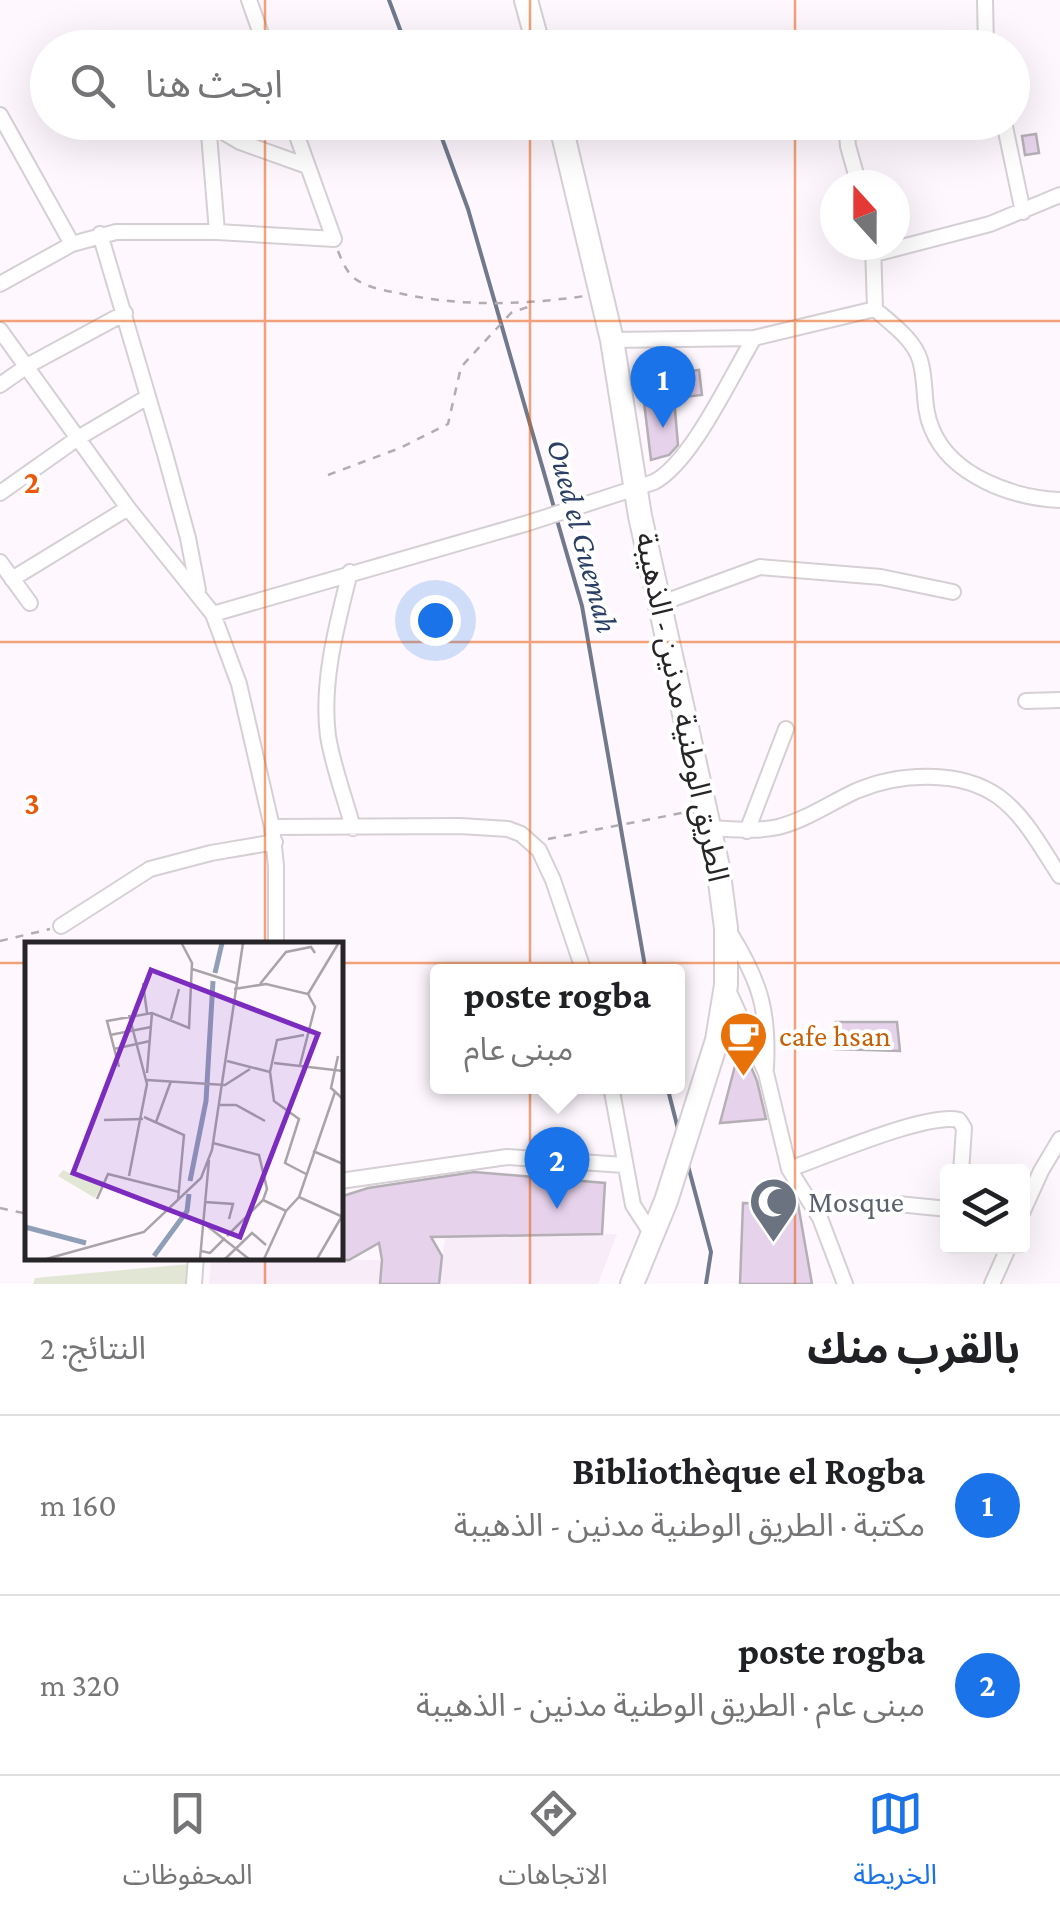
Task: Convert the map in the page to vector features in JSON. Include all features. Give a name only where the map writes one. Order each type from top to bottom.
[{"type":"main road","points":[[526,0],[534,30]]},
{"type":"main road","name":"الطريق الوطنية مدنين - الذهيبة","points":[[564,140],[612,340],[635,488],[706,816],[726,928],[726,984],[717,1040],[666,1200],[632,1284]]},
{"type":"street","points":[[249,0],[260,30]]},
{"type":"street","points":[[984,30],[985,0]]},
{"type":"street","points":[[0,115],[72,244]]},
{"type":"street","points":[[209,140],[216,232]]},
{"type":"street","points":[[237,140],[307,166]]},
{"type":"street","points":[[0,284],[72,244],[100,234],[138,230],[334,239],[298,140]]},
{"type":"street","points":[[848,140],[855,170]]},
{"type":"street","points":[[1008,140],[1023,212]]},
{"type":"street","points":[[910,244],[946,237],[1023,212],[1060,195]]},
{"type":"street","points":[[100,234],[188,538],[198,592]]},
{"type":"street","points":[[874,260],[875,309],[914,348],[920,360],[932,430],[950,456],[975,475],[1006,490],[1060,500]]},
{"type":"street","points":[[612,340],[754,338],[875,309]]},
{"type":"street","points":[[0,386],[27,366],[125,313]]},
{"type":"street","points":[[0,330],[128,508],[213,614],[239,684],[273,834],[276,942]]},
{"type":"street","points":[[213,614],[456,544],[662,478],[678,462],[754,338]]},
{"type":"street","points":[[0,493],[78,438],[146,398]]},
{"type":"street","points":[[12,579],[128,508]]},
{"type":"street","points":[[0,562],[30,603]]},
{"type":"street","points":[[659,604],[760,567],[882,578],[952,592]]},
{"type":"street","points":[[350,572],[330,667],[326,712],[332,754],[354,828]]},
{"type":"street","points":[[1026,701],[1060,700]]},
{"type":"street","points":[[747,830],[786,729]]},
{"type":"street","points":[[706,816],[747,830],[775,828],[801,820],[858,790],[900,779],[960,782],[1000,798],[1020,818],[1060,876]]},
{"type":"street","points":[[61,926],[150,869],[273,834],[460,826],[508,830],[532,841],[553,880],[581,964]]},
{"type":"street","points":[[726,928],[749,964],[763,1000],[767,1023],[766,1074]]},
{"type":"street","points":[[726,984],[766,1074],[789,1169],[820,1218],[845,1284]]},
{"type":"street","points":[[612,1094],[633,1205],[653,1236]]},
{"type":"street","points":[[789,1169],[924,1120],[951,1118],[959,1120],[964,1128],[962,1164]]},
{"type":"street","points":[[1030,1195],[1060,1138]]},
{"type":"street","points":[[342,1181],[507,1157],[624,1166]]},
{"type":"street","points":[[898,1204],[940,1208]]},
{"type":"street","points":[[992,1284],[1005,1254]]},
{"type":"street","points":[[194,1284],[196,1259]]},
{"type":"path","points":[[334,239],[350,275],[375,288],[441,302],[540,303],[602,294]]},
{"type":"path","points":[[328,475],[400,448],[448,424],[461,367],[511,313],[540,303]]},
{"type":"path","points":[[532,841],[706,816]]},
{"type":"path","points":[[0,941],[61,926]]},
{"type":"path","points":[[0,1208],[25,1213]]},
{"type":"shaded area","points":[[617,1234],[598,1284],[439,1284],[445,1237]]},
{"type":"shaded area","points":[[211,1259],[382,1260],[380,1284],[209,1284]]},
{"type":"green space","points":[[189,1264],[187,1284],[33,1284],[35,1278]]},
{"type":"building","points":[[1036,134],[1039,153],[1025,155],[1023,140],[1030,140],[1030,135]]},
{"type":"building","points":[[699,370],[702,395],[674,398],[678,445],[669,455],[651,460],[644,402],[659,402],[655,376]]},
{"type":"building","points":[[836,1022],[897,1022],[900,1051],[835,1049]]},
{"type":"building","name":"cafe hsan","points":[[741,1043],[757,1081],[766,1119],[720,1123]]},
{"type":"building","points":[[474,1172],[605,1183],[602,1234],[431,1237],[442,1256],[439,1284],[380,1284],[379,1243],[349,1260],[340,1260],[342,1196],[368,1188]]},
{"type":"building","name":"Mosque","points":[[743,1203],[798,1204],[812,1284],[740,1284]]},
{"type":"waterway","name":"Oued el Guemah","points":[[389,0],[400,30]]},
{"type":"waterway","name":"Oued el Guemah","points":[[443,140],[468,209],[555,511]]},
{"type":"waterway","name":"Oued el Guemah","points":[[557,520],[582,606],[645,964]]},
{"type":"waterway","name":"Oued el Guemah","points":[[669,1094],[678,1129]]},
{"type":"waterway","name":"Oued el Guemah","points":[[687,1162],[711,1252],[706,1284]]},
{"type":"place","name":"Bibliothèque el Rogba","points":[[663,428]]},
{"type":"place","name":"cafe hsan","points":[[744,1078]]},
{"type":"place","name":"poste rogba","points":[[557,1209]]},
{"type":"place","name":"Mosque","points":[[773,1244]]}]
